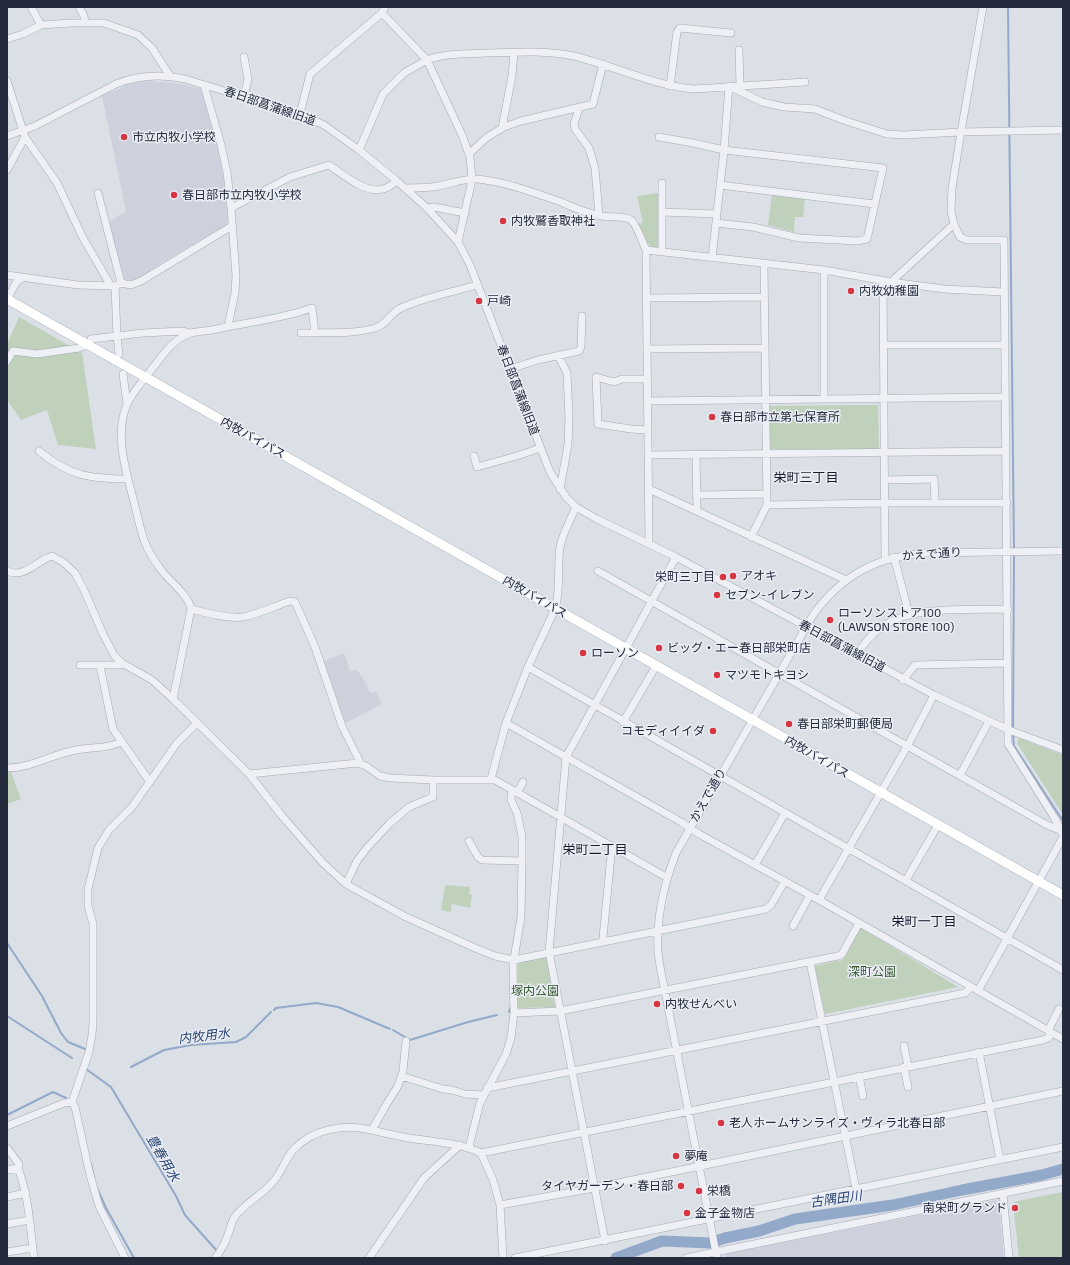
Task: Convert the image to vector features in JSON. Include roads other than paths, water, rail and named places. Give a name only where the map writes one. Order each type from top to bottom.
[{"type":"main road","name":"内牧バイパス","points":[[8,299],[90,342],[146,377],[1063,895]]},
{"type":"street","points":[[31,7],[41,25]]},
{"type":"street","points":[[79,7],[84,16],[85,23]]},
{"type":"street","points":[[983,7],[952,188],[952,211],[954,224],[960,237],[967,240],[1004,240],[1008,744],[1054,817],[1062,834]]},
{"type":"street","points":[[300,114],[310,74],[384,10],[427,60],[462,135],[469,154],[472,179],[458,242]]},
{"type":"street","points":[[7,39],[23,34],[41,25],[104,23],[138,35],[152,48],[170,76]]},
{"type":"street","points":[[670,86],[677,32],[680,28],[731,33]]},
{"type":"street","points":[[739,50],[740,86]]},
{"type":"street","points":[[502,128],[512,76],[514,52]]},
{"type":"street","points":[[359,150],[383,94],[404,73],[427,60],[450,54],[549,52],[573,56],[603,64],[670,86],[694,89],[805,82]]},
{"type":"street","points":[[244,57],[248,79],[244,96]]},
{"type":"street","points":[[469,154],[486,138],[502,128],[521,121],[592,104],[603,64]]},
{"type":"street","name":"春日部菖蒲線旧道","points":[[7,136],[24,134],[122,82],[144,76],[170,76],[204,85],[300,114],[324,125],[359,150],[406,188],[458,242],[470,264],[550,472],[560,489],[576,506],[597,519],[676,557],[934,696],[1009,730],[1063,750]]},
{"type":"street","points":[[7,81],[24,134],[56,183],[83,238],[116,285]]},
{"type":"street","points":[[204,85],[224,158],[231,208],[236,276],[235,292],[228,326]]},
{"type":"street","points":[[729,86],[762,102],[784,107],[815,109],[846,122],[887,134],[904,135],[961,132],[1063,130]]},
{"type":"street","points":[[712,258],[724,150],[729,86]]},
{"type":"street","points":[[579,108],[574,124],[575,129],[589,148],[595,168],[599,215]]},
{"type":"street","points":[[7,170],[24,134]]},
{"type":"street","points":[[659,137],[724,150],[883,168],[867,239],[857,241],[799,238],[753,227],[716,223]]},
{"type":"street","points":[[231,208],[290,177],[329,165],[366,189],[385,189],[397,181]]},
{"type":"street","points":[[406,188],[438,186],[451,182],[472,179],[496,182],[599,215],[627,218],[636,225],[646,250],[648,298],[649,544]]},
{"type":"street","points":[[662,183],[662,252]]},
{"type":"street","points":[[720,185],[874,204]]},
{"type":"street","points":[[98,193],[116,285],[117,336],[119,354]]},
{"type":"street","points":[[426,208],[434,207],[465,213]]},
{"type":"street","points":[[662,212],[717,214]]},
{"type":"street","points":[[885,560],[884,345],[887,281],[954,224]]},
{"type":"street","points":[[7,275],[78,285],[131,285],[142,281],[232,226]]},
{"type":"street","points":[[646,250],[824,270],[944,289],[1004,292]]},
{"type":"street","points":[[751,537],[767,505],[764,264]]},
{"type":"street","points":[[824,270],[824,399]]},
{"type":"street","points":[[8,299],[18,280],[23,278]]},
{"type":"street","points":[[301,333],[357,332],[376,328],[385,323],[394,312],[400,308],[419,301],[478,285]]},
{"type":"street","points":[[648,298],[764,297]]},
{"type":"street","points":[[7,361],[13,351],[37,354],[79,348],[90,342],[117,336],[168,332],[189,333],[298,314],[312,308],[315,333]]},
{"type":"street","points":[[510,369],[558,355],[579,351],[582,347],[582,316]]},
{"type":"street","points":[[173,699],[191,609],[190,604],[162,572],[151,555],[144,540],[123,459],[123,415],[127,404],[146,377],[171,346],[189,333]]},
{"type":"street","points":[[884,345],[1005,345]]},
{"type":"street","points":[[648,349],[765,348]]},
{"type":"street","points":[[558,355],[567,373],[569,417],[568,445],[560,489]]},
{"type":"street","points":[[123,374],[127,404]]},
{"type":"street","points":[[648,379],[622,379],[614,382],[596,377],[598,424],[648,430]]},
{"type":"street","points":[[648,401],[1006,398]]},
{"type":"street","points":[[474,456],[477,467],[540,448]]},
{"type":"street","points":[[39,451],[64,468],[78,474],[91,477],[128,479]]},
{"type":"street","points":[[648,455],[1006,451]]},
{"type":"street","points":[[696,454],[697,512]]},
{"type":"street","points":[[885,480],[934,479],[935,503]]},
{"type":"street","points":[[648,489],[846,580]]},
{"type":"street","points":[[696,495],[766,494]]},
{"type":"street","points":[[767,505],[1007,503]]},
{"type":"street","points":[[491,779],[506,723],[528,667],[555,609],[558,599],[558,566],[560,545],[576,506]]},
{"type":"street","name":"かえで通り","points":[[716,1252],[664,991],[658,950],[658,930],[662,896],[666,877],[676,853],[806,626],[821,604],[846,580],[866,568],[885,560],[925,552],[1063,551]]},
{"type":"street","points":[[7,571],[15,574],[22,573],[46,558],[52,556],[63,562],[74,573],[84,590],[114,655],[122,663],[152,680],[249,774],[282,816],[323,863],[346,884],[404,916],[495,956],[514,960],[769,907],[785,881]]},
{"type":"street","points":[[605,1241],[549,952],[566,758],[651,600],[676,557]]},
{"type":"street","points":[[894,557],[909,614]]},
{"type":"street","points":[[598,571],[908,745],[1062,834]]},
{"type":"street","points":[[191,609],[220,616],[243,617],[290,600],[295,602],[315,647],[342,726],[359,760],[358,763]]},
{"type":"street","points":[[857,654],[869,638],[882,626],[909,614],[934,611],[1008,609]]},
{"type":"street","points":[[80,665],[121,665],[122,663]]},
{"type":"street","points":[[903,680],[915,665],[1008,663]]},
{"type":"street","points":[[100,666],[112,729],[150,782]]},
{"type":"street","points":[[623,722],[656,666]]},
{"type":"street","points":[[528,667],[1063,970]]},
{"type":"street","points":[[819,900],[908,745],[934,696]]},
{"type":"street","points":[[960,775],[989,721]]},
{"type":"street","points":[[125,1258],[99,1206],[72,1102],[89,1052],[92,1035],[93,924],[88,906],[88,889],[96,855],[103,839],[109,830],[132,807],[172,749],[197,723]]},
{"type":"street","points":[[506,723],[1063,1039]]},
{"type":"street","points":[[7,768],[43,761],[76,750],[121,742]]},
{"type":"street","points":[[249,774],[358,763],[380,776],[390,778],[433,780],[491,779],[666,877]]},
{"type":"street","points":[[346,884],[357,861],[388,824],[409,807],[432,797],[433,780]]},
{"type":"street","points":[[468,1147],[476,1115],[485,1092],[506,1054],[511,1038],[514,1013],[514,960],[521,917],[522,836],[511,796],[523,782]]},
{"type":"street","points":[[755,865],[785,813]]},
{"type":"street","points":[[906,880],[938,825]]},
{"type":"street","points":[[978,991],[1008,939],[1062,834]]},
{"type":"street","points":[[469,841],[478,857],[482,860],[522,861]]},
{"type":"street","points":[[604,941],[603,937],[612,846]]},
{"type":"street","points":[[793,926],[810,895]]},
{"type":"street","points":[[514,1013],[560,1011],[810,962],[842,954],[859,923]]},
{"type":"street","points":[[810,962],[856,1189]]},
{"type":"street","points":[[401,1076],[465,1094],[485,1092],[572,1072],[965,993],[971,987]]},
{"type":"street","points":[[215,1258],[225,1244],[233,1219],[242,1208],[273,1183],[289,1155],[295,1148],[304,1140],[329,1130],[356,1128],[372,1130],[399,1136],[468,1147],[481,1153],[1048,1038],[1059,1009]]},
{"type":"street","points":[[372,1130],[398,1086],[403,1071],[406,1041]]},
{"type":"street","points":[[904,1046],[908,1087]]},
{"type":"street","points":[[979,1052],[1000,1160]]},
{"type":"street","points":[[859,1076],[863,1096]]},
{"type":"street","points":[[500,1205],[594,1188],[699,1165],[1063,1091]]},
{"type":"street","points":[[7,1126],[64,1103],[72,1102]]},
{"type":"street","points":[[370,1258],[424,1178],[460,1146]]},
{"type":"street","points":[[516,1258],[710,1220],[1063,1147]]},
{"type":"street","points":[[7,1148],[19,1164],[18,1168],[26,1193],[34,1258]]},
{"type":"street","points":[[481,1153],[493,1180],[500,1205],[503,1258]]},
{"type":"street","points":[[7,1170],[18,1168]]},
{"type":"street","points":[[686,1258],[1063,1181]]},
{"type":"street","points":[[7,1197],[26,1193]]},
{"type":"street","points":[[1003,1194],[1009,1258]]},
{"type":"street","points":[[7,1224],[29,1220]]},
{"type":"street","points":[[7,1252],[32,1248]]},
{"type":"waterway","points":[[1008,7],[1014,550]]},
{"type":"waterway","points":[[1013,730],[1014,554]]},
{"type":"waterway","points":[[1013,734],[1014,746],[1063,821]]},
{"type":"waterway","name":"内牧用水","points":[[7,943],[42,996],[61,1033],[68,1042],[85,1049]]},
{"type":"waterway","name":"内牧用水","points":[[274,1010],[276,1008],[316,1003],[338,1007],[390,1029]]},
{"type":"waterway","name":"内牧用水","points":[[509,1012],[511,1006]]},
{"type":"waterway","name":"内牧用水","points":[[131,1067],[164,1050],[191,1045],[236,1042],[246,1037],[271,1012]]},
{"type":"waterway","name":"内牧用水","points":[[393,1030],[410,1040],[468,1022],[497,1015]]},
{"type":"waterway","name":"豊春用水","points":[[7,1016],[72,1058]]},
{"type":"waterway","name":"豊春用水","points":[[86,1069],[111,1087],[176,1196],[185,1215],[217,1251]]},
{"type":"waterway","name":"豊春用水","points":[[7,1115],[53,1092],[66,1098]]},
{"type":"waterway","name":"豊春用水","points":[[91,1164],[94,1178]]},
{"type":"waterway","name":"古隅田川","points":[[616,1258],[662,1241],[710,1243],[725,1238],[759,1231],[795,1219],[893,1205],[1042,1175],[1063,1169]]},
{"type":"waterway","name":"豊春用水","points":[[97,1188],[106,1208],[134,1258]]},
{"type":"place","name":"市立内牧小学校","points":[[124,137]]},
{"type":"place","name":"春日部市立内牧小学校","points":[[174,195]]},
{"type":"place","name":"内牧鷲香取神社","points":[[503,221]]},
{"type":"place","name":"内牧幼稚園","points":[[851,291]]},
{"type":"place","name":"戸崎","points":[[479,301]]},
{"type":"place","name":"春日部市立第七保育所","points":[[712,417]]},
{"type":"place","name":"アオキ","points":[[733,576]]},
{"type":"place","name":"栄町三丁目","points":[[723,577]]},
{"type":"place","name":"セブン-イレブン","points":[[717,595]]},
{"type":"place","name":"ローソンストア100 (LAWSON STORE 100)","points":[[830,620]]},
{"type":"place","name":"ビッグ・エー春日部栄町店","points":[[659,648]]},
{"type":"place","name":"ローソン","points":[[583,653]]},
{"type":"place","name":"マツモトキヨシ","points":[[717,675]]},
{"type":"place","name":"春日部栄町郵便局","points":[[789,724]]},
{"type":"place","name":"コモディイイダ","points":[[713,731]]},
{"type":"place","name":"内牧せんべい","points":[[657,1004]]},
{"type":"place","name":"老人ホームサンライズ・ヴィラ北春日部","points":[[721,1123]]},
{"type":"place","name":"夢庵","points":[[676,1156]]},
{"type":"place","name":"タイヤガーデン・春日部","points":[[681,1186]]},
{"type":"place","name":"栄橋","points":[[699,1191]]},
{"type":"place","name":"南栄町グランド","points":[[1015,1208]]},
{"type":"place","name":"金子金物店","points":[[687,1213]]},
{"type":"district","name":"栄町三丁目","points":[[806,478]]},
{"type":"district","name":"栄町二丁目","points":[[595,850]]},
{"type":"district","name":"栄町一丁目","points":[[924,922]]},
{"type":"park label","name":"深町公園","points":[[872,972]]},
{"type":"park label","name":"塚内公園","points":[[535,991]]}]
